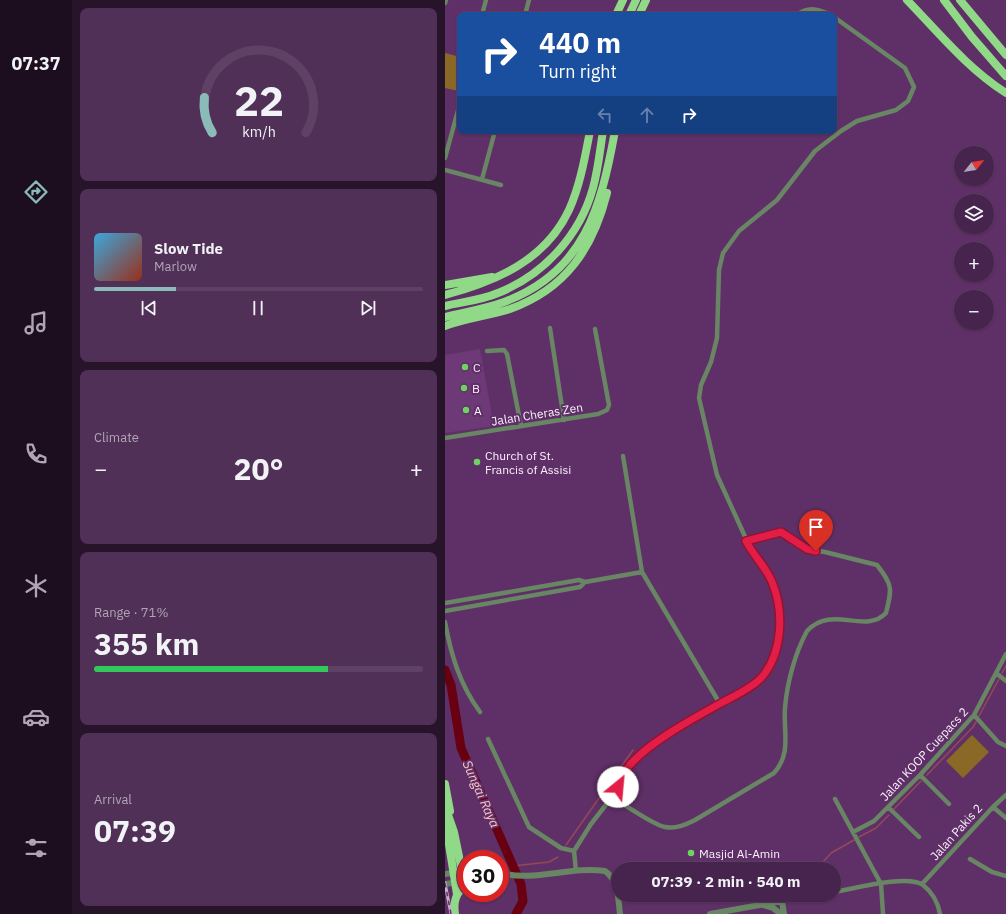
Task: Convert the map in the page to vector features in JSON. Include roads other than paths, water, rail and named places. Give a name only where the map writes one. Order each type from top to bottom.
[{"type":"highway","points":[[617,12],[623,0]]},
{"type":"highway","points":[[630,12],[636,0]]},
{"type":"highway","points":[[640,12],[646,0]]},
{"type":"highway","points":[[907,0],[959,56],[983,78],[1006,93]]},
{"type":"highway","points":[[944,0],[976,42],[1006,76]]},
{"type":"highway","points":[[960,0],[1006,56]]},
{"type":"highway","points":[[445,295],[472,288],[520,266],[538,252],[557,232],[569,210],[577,187],[589,134]]},
{"type":"highway","points":[[445,306],[498,293],[523,280],[549,261],[576,228],[585,208],[593,188],[602,134]]},
{"type":"highway","points":[[445,317],[504,302],[523,293],[557,268],[578,247],[586,233],[602,194],[614,134]]},
{"type":"highway","points":[[445,326],[511,308],[530,300],[564,276],[582,253],[594,234],[608,192],[610,156]]},
{"type":"highway","points":[[445,285],[474,279],[501,276]]},
{"type":"highway","points":[[445,784],[458,850]]},
{"type":"highway","points":[[445,806],[454,832]]},
{"type":"highway","points":[[445,820],[456,882],[457,894],[454,900],[455,914]]},
{"type":"street","points":[[483,12],[486,0]]},
{"type":"street","points":[[526,12],[529,0]]},
{"type":"street","points":[[801,12],[810,9],[825,12]]},
{"type":"street","points":[[576,871],[574,851],[591,824],[612,797],[628,767],[647,748],[740,693],[762,677],[774,656],[780,632],[778,603],[772,581],[751,552],[717,475],[699,398],[701,385],[711,362],[717,338],[719,270],[723,253],[739,231],[777,200],[815,151],[857,121],[896,110],[903,106],[908,101],[914,87],[905,68],[837,19]]},
{"type":"street","points":[[445,158],[457,114]]},
{"type":"street","points":[[482,179],[494,134]]},
{"type":"street","points":[[445,170],[501,185]]},
{"type":"street","points":[[550,328],[564,420]]},
{"type":"street","name":"Jalan Cheras Zen","points":[[445,438],[564,420],[598,414],[607,410],[609,405],[595,329]]},
{"type":"street","points":[[487,351],[504,350],[507,354],[521,426]]},
{"type":"street","points":[[623,456],[641,572],[720,704]]},
{"type":"street","points":[[612,797],[663,827],[673,828],[684,826],[774,773],[781,765],[785,754],[785,708],[790,678],[807,630],[812,625],[825,619],[873,621],[886,613],[891,592],[889,583],[877,565],[807,549],[781,532],[746,541]]},
{"type":"street","points":[[445,603],[579,580],[585,582],[641,572]]},
{"type":"street","points":[[445,611],[580,587],[585,582]]},
{"type":"street","points":[[445,622],[456,668],[464,687],[480,712]]},
{"type":"street","name":"Jalan KOOP Cuepacs 2","points":[[853,832],[875,821],[975,715],[1006,654]]},
{"type":"street","points":[[996,673],[1006,681]]},
{"type":"street","points":[[975,715],[998,742],[1006,746]]},
{"type":"street","points":[[488,740],[529,827],[561,848],[574,851]]},
{"type":"street","points":[[920,775],[949,804]]},
{"type":"street","name":"Jalan Pakis 2","points":[[922,884],[993,807],[1006,795]]},
{"type":"street","points":[[835,799],[881,884],[883,914]]},
{"type":"street","points":[[888,807],[919,837]]},
{"type":"street","points":[[993,807],[1006,818]]},
{"type":"street","points":[[970,860],[991,872],[1006,876]]},
{"type":"street","points":[[511,875],[598,870],[610,875],[616,886],[620,914]]},
{"type":"street","points":[[445,874],[455,873]]},
{"type":"street","points":[[841,891],[907,881],[922,884],[938,903],[941,914]]},
{"type":"street","points":[[445,884],[456,882]]},
{"type":"street","points":[[710,914],[775,902]]},
{"type":"street","points":[[760,904],[773,911],[783,914],[782,902]]},
{"type":"waterway","points":[[1002,673],[1006,666]]},
{"type":"waterway","name":"Sungai Raya","points":[[445,670],[451,685],[461,748],[521,884],[523,901],[516,914]]},
{"type":"waterway","points":[[979,716],[999,679]]},
{"type":"waterway","points":[[927,775],[976,722]]},
{"type":"waterway","points":[[566,845],[633,750]]},
{"type":"waterway","points":[[894,809],[921,781]]},
{"type":"waterway","points":[[859,837],[876,828],[889,815]]},
{"type":"waterway","points":[[823,862],[831,853],[854,840]]},
{"type":"waterway","points":[[513,866],[549,862],[558,857]]},
{"type":"railway","points":[[445,883],[451,914]]},
{"type":"place","name":"C","points":[[465,367]]},
{"type":"place","name":"B","points":[[464,388]]},
{"type":"place","name":"A","points":[[466,410]]},
{"type":"place","name":"Church of St. Francis of Assisi","points":[[477,462]]},
{"type":"place","name":"Masjid Al-Amin","points":[[691,853]]}]
